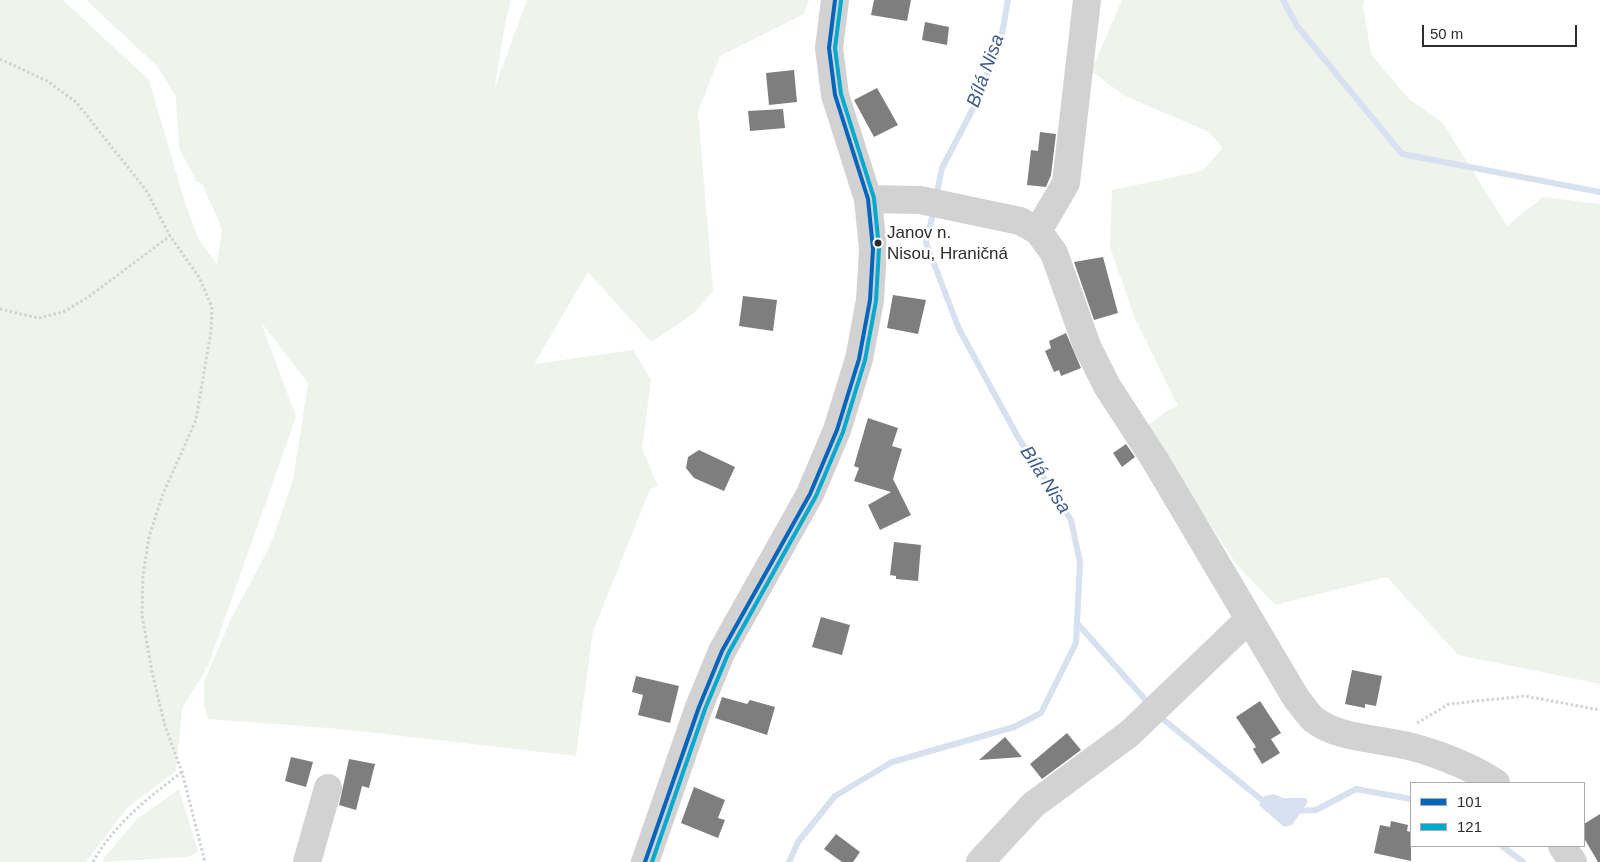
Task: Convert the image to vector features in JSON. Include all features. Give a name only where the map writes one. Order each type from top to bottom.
[{"type":"street","points":[[645,862],[699,707],[722,651],[810,494],[837,430],[859,359],[870,300],[873,249],[868,199],[835,95],[829,48],[835,0]]},
{"type":"street","points":[[1038,230],[1066,183],[1087,0]]},
{"type":"street","points":[[868,199],[920,200],[1020,221],[1038,230],[1054,253],[1087,346],[1107,386],[1155,460],[1248,620],[1296,698],[1313,719],[1365,740],[1394,743],[1433,753],[1494,782]]},
{"type":"street","points":[[980,862],[1033,805],[1130,734],[1248,620]]},
{"type":"street","points":[[307,862],[328,788]]},
{"type":"street","points":[[1563,847],[1573,862]]},
{"type":"path","points":[[0,59],[47,82],[76,102],[146,190],[170,236],[199,277],[212,307],[211,330],[196,420],[163,494],[149,537],[143,576],[142,615],[152,672],[165,726],[182,772],[205,862]]},
{"type":"path","points":[[0,309],[38,318],[63,312],[87,298],[170,236]]},
{"type":"path","points":[[1394,743],[1416,723],[1449,704],[1525,696],[1600,710]]},
{"type":"path","points":[[93,862],[104,842],[136,809],[182,772]]},
{"type":"shaded area","points":[[0,0],[63,0],[149,80],[185,203],[199,240],[217,264],[222,229],[202,184],[197,182],[179,148],[176,97],[158,67],[86,0],[511,0],[494,90],[527,0],[809,0],[804,14],[720,56],[698,112],[713,291],[693,314],[651,342],[588,272],[534,364],[633,350],[651,380],[642,448],[658,486],[650,489],[593,631],[576,756],[341,729],[208,719],[204,704],[204,682],[230,621],[270,546],[293,480],[308,383],[261,322],[296,417],[208,666],[182,709],[176,771],[127,808],[86,862],[0,862]]},
{"type":"shaded area","points":[[1122,0],[1365,0],[1363,5],[1371,54],[1409,99],[1443,123],[1507,226],[1543,197],[1600,204],[1600,684],[1458,655],[1387,577],[1275,605],[1236,564],[1146,427],[1168,410],[1178,406],[1135,319],[1110,247],[1112,190],[1202,171],[1223,148],[1209,132],[1125,96],[1091,71]]},
{"type":"shaded area","points":[[179,789],[198,852],[188,857],[104,862],[103,859],[136,820]]},
{"type":"water","points":[[1274,794],[1283,798],[1306,798],[1308,802],[1292,825],[1284,827],[1259,805],[1264,796]]},
{"type":"building","points":[[874,0],[911,0],[907,21],[871,15]]},
{"type":"building","points":[[925,22],[949,27],[947,45],[922,40]]},
{"type":"building","points":[[794,70],[797,102],[769,105],[766,73]]},
{"type":"building","points":[[877,88],[898,125],[874,137],[854,100]]},
{"type":"building","points":[[783,109],[785,128],[750,131],[748,111]]},
{"type":"building","points":[[1040,132],[1056,134],[1051,175],[1046,187],[1027,185],[1031,150],[1038,151]]},
{"type":"building","points":[[1103,257],[1118,313],[1094,320],[1074,262]]},
{"type":"building","points":[[893,295],[926,300],[918,334],[887,328]]},
{"type":"building","points":[[743,296],[777,300],[773,331],[739,326]]},
{"type":"building","points":[[1066,333],[1081,368],[1061,376],[1059,370],[1054,372],[1045,351],[1051,348],[1049,341]]},
{"type":"building","points":[[868,418],[898,428],[892,446],[902,449],[893,479],[911,515],[880,530],[868,505],[891,492],[854,481],[859,468],[854,466]]},
{"type":"building","points":[[1126,444],[1135,457],[1122,467],[1113,453]]},
{"type":"building","points":[[699,450],[735,467],[724,491],[694,478],[686,468],[688,457]]},
{"type":"building","points":[[894,542],[921,545],[918,581],[896,579],[896,576],[890,575]]},
{"type":"building","points":[[821,617],[850,625],[842,655],[812,647]]},
{"type":"building","points":[[1352,670],[1382,676],[1376,706],[1365,704],[1365,708],[1345,704]]},
{"type":"building","points":[[636,676],[679,686],[670,723],[638,715],[643,695],[632,692]]},
{"type":"building","points":[[722,697],[747,704],[750,700],[775,707],[767,735],[715,718]]},
{"type":"building","points":[[1260,701],[1281,733],[1271,739],[1280,753],[1262,764],[1253,749],[1256,747],[1236,717]]},
{"type":"building","points":[[1067,733],[1081,750],[1042,779],[1030,764]]},
{"type":"building","points":[[1005,737],[1022,757],[979,760]]},
{"type":"building","points":[[291,757],[313,762],[306,787],[285,781]]},
{"type":"building","points":[[349,759],[375,764],[369,788],[362,786],[356,810],[339,805]]},
{"type":"building","points":[[694,787],[725,800],[718,818],[725,820],[718,838],[681,823]]},
{"type":"building","points":[[1600,814],[1600,862],[1598,862],[1585,840],[1585,823]]},
{"type":"building","points":[[1391,821],[1408,825],[1411,861],[1374,853],[1380,825],[1390,827]]},
{"type":"building","points":[[836,834],[860,852],[853,862],[842,862],[824,849]]},
{"type":"waterway","name":"Bílá Nisa","points":[[936,197],[942,168],[977,101],[1002,34],[1008,0]]},
{"type":"waterway","points":[[1283,0],[1297,26],[1402,154],[1600,192]]},
{"type":"waterway","name":"Bílá Nisa","points":[[789,862],[798,842],[835,796],[892,762],[1014,727],[1041,713],[1076,643],[1080,562],[1071,520],[1019,439],[959,329],[926,243],[934,209]]},
{"type":"waterway","points":[[1077,623],[1150,705]]},
{"type":"waterway","points":[[1158,715],[1268,805]]},
{"type":"waterway","points":[[1296,811],[1316,810],[1356,789],[1410,799]]},
{"type":"waterway","points":[[1503,847],[1523,862]]},
{"type":"transit line","name":"101","points":[[645,862],[699,707],[722,651],[810,494],[837,430],[859,359],[870,300],[873,249],[868,199],[835,95],[829,48],[835,0]]},
{"type":"transit line","name":"121","points":[[652,862],[705,709],[728,654],[816,496],[843,432],[865,360],[876,301],[879,248],[874,198],[841,94],[835,48],[841,1]]},
{"type":"place","name":"Janov n. Nisou, Hraničná","points":[[878,243]]}]
